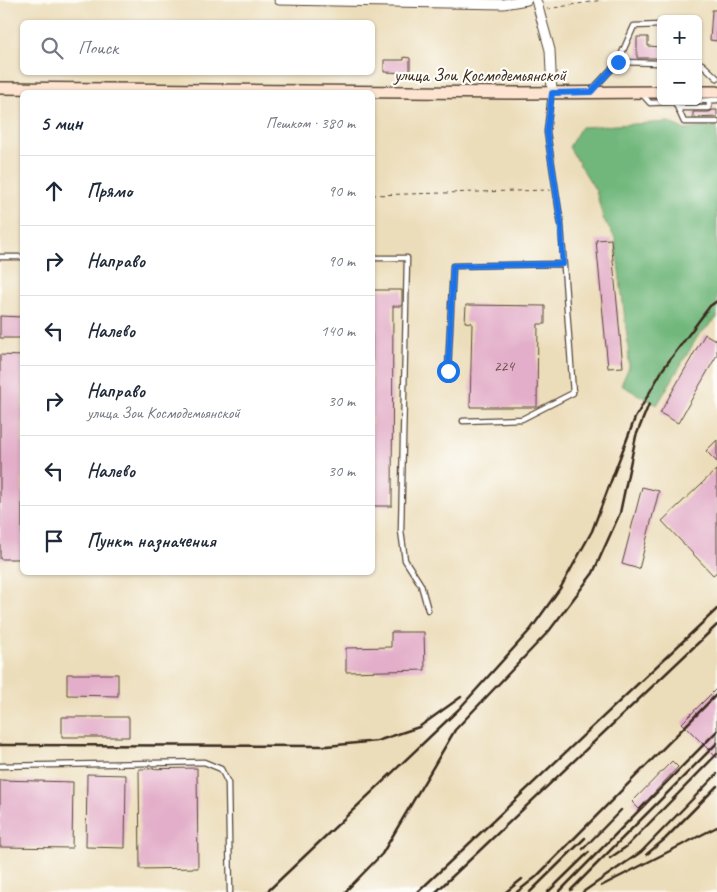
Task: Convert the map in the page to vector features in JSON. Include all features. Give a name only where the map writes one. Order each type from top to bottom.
[{"type":"main road","name":"улица Зои Космодемьянской","points":[[0,88],[221,90]]},
{"type":"main road","name":"улица Зои Космодемьянской","points":[[375,91],[657,92]]},
{"type":"street","points":[[279,0],[503,4],[528,0]]},
{"type":"street","points":[[536,0],[550,50],[552,93]]},
{"type":"lane","points":[[591,92],[618,62],[634,26],[657,25]]},
{"type":"lane","points":[[618,62],[657,63]]},
{"type":"lane","points":[[702,64],[717,78]]},
{"type":"lane","points":[[640,92],[650,103],[657,103]]},
{"type":"lane","points":[[463,421],[522,419],[573,393],[563,264],[547,132],[552,93]]},
{"type":"lane","points":[[678,108],[709,108],[713,96],[717,100]]},
{"type":"lane","points":[[677,105],[684,122],[717,122]]},
{"type":"lane","points":[[0,257],[20,257]]},
{"type":"lane","points":[[375,258],[407,258],[401,531],[405,560],[421,585],[428,610]]},
{"type":"lane","points":[[448,371],[453,266],[563,264]]},
{"type":"lane","points":[[0,766],[204,762],[220,768],[228,783],[230,892]]},
{"type":"path","points":[[540,14],[548,8],[602,0]]},
{"type":"path","points":[[375,195],[555,190]]},
{"type":"green space","points":[[669,122],[685,130],[717,126],[717,318],[698,336],[657,405],[621,385],[629,367],[615,238],[603,218],[596,191],[569,147],[581,127]]},
{"type":"building","points":[[712,10],[717,10],[717,41],[710,40]]},
{"type":"building","points":[[637,37],[648,37],[648,46],[657,47],[657,58],[637,58]]},
{"type":"building","points":[[404,57],[410,58],[410,73],[384,72],[384,60],[404,60]]},
{"type":"building","points":[[717,110],[717,117],[693,118],[693,112],[709,112]]},
{"type":"building","points":[[611,239],[623,367],[608,368],[596,240]]},
{"type":"building","points":[[375,290],[402,290],[402,306],[393,306],[392,506],[375,506]]},
{"type":"building","points":[[466,305],[545,306],[545,324],[538,324],[537,407],[470,407],[472,323],[465,322]]},
{"type":"building","points":[[0,316],[20,317],[20,338],[0,338]]},
{"type":"building","points":[[705,334],[717,341],[717,355],[678,423],[660,413]]},
{"type":"building","points":[[0,355],[20,356],[20,559],[0,559]]},
{"type":"building","points":[[717,440],[717,462],[706,451]]},
{"type":"building","points":[[717,469],[717,572],[713,575],[662,521]]},
{"type":"building","points":[[642,487],[659,491],[639,569],[622,564]]},
{"type":"building","points":[[391,632],[424,632],[425,670],[346,672],[346,648],[391,647]]},
{"type":"building","points":[[67,674],[118,674],[118,696],[67,695]]},
{"type":"building","points":[[717,688],[717,758],[682,723]]},
{"type":"building","points":[[62,717],[129,717],[129,737],[62,737]]},
{"type":"building","points":[[672,761],[678,767],[639,809],[632,802]]},
{"type":"building","points":[[197,768],[198,868],[140,869],[139,769]]},
{"type":"building","points":[[87,774],[126,775],[125,848],[86,847]]},
{"type":"building","points":[[0,780],[73,782],[72,848],[0,847]]},
{"type":"railway","points":[[267,892],[458,710],[531,629],[561,587],[592,531],[635,418],[663,369],[710,306],[717,301]]},
{"type":"railway","points":[[345,892],[382,854],[455,730],[549,631],[593,573],[620,513],[636,436],[649,404]]},
{"type":"railway","points":[[418,892],[717,609]]},
{"type":"railway","points":[[436,892],[717,625]]},
{"type":"railway","points":[[517,892],[536,877],[717,694]]},
{"type":"railway","points":[[0,745],[327,746],[377,741],[419,727],[461,697]]},
{"type":"railway","points":[[559,892],[717,731]]},
{"type":"railway","points":[[571,890],[717,743]]},
{"type":"railway","points":[[610,858],[626,847],[717,754]]},
{"type":"railway","points":[[583,892],[641,852],[717,774]]},
{"type":"railway","points":[[647,854],[665,839],[717,786]]},
{"type":"railway","points":[[583,849],[621,810]]},
{"type":"railway","points":[[601,886],[717,827]]},
{"type":"railway","points":[[530,892],[585,838]]},
{"type":"railway","points":[[548,892],[589,852]]},
{"type":"railway","points":[[506,892],[522,879]]},
{"type":"route","points":[[448,371],[453,266],[563,264],[561,224],[547,132],[552,93],[591,92],[618,62]]}]
